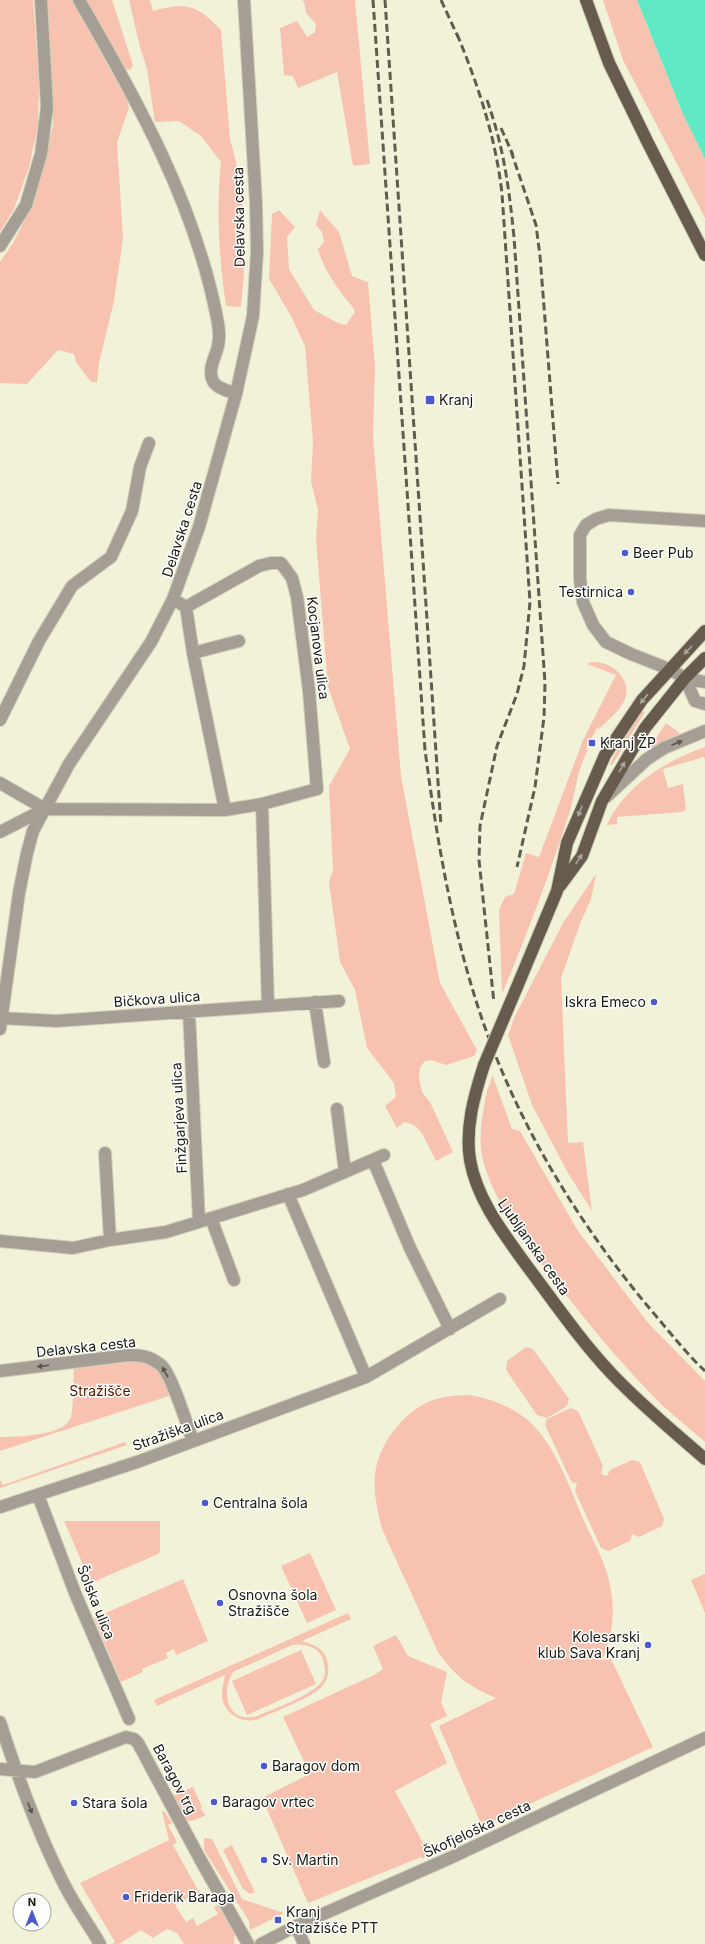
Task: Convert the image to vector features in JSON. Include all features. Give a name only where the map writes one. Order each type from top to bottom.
[{"type":"main road","points":[[586,0],[609,62],[705,255]]},
{"type":"main road","name":"Ljubljanska cesta","points":[[705,631],[642,700],[605,755],[567,843],[557,892],[484,1065],[477,1087],[469,1124],[470,1160],[484,1201],[514,1249],[578,1334],[617,1378],[705,1459]]},
{"type":"main road","points":[[602,801],[645,728],[685,678],[705,658]]},
{"type":"main road","name":"Ljubljanska cesta","points":[[557,892],[582,856],[602,801]]},
{"type":"street","points":[[0,246],[26,204],[40,154],[48,107],[41,0]]},
{"type":"street","points":[[79,0],[110,54],[167,166],[204,261],[215,305],[219,326],[218,345],[211,371],[213,381],[218,386],[236,394]]},
{"type":"street","name":"Delavska cesta","points":[[1,1023],[19,893],[27,853],[34,831],[69,764],[152,642],[173,599],[199,527],[236,394],[252,316],[257,252],[256,203],[244,0]]},
{"type":"street","points":[[0,720],[39,641],[72,586],[111,557],[132,511],[140,467],[149,442]]},
{"type":"street","points":[[705,521],[609,515],[596,519],[586,525],[580,535],[580,579],[583,602],[593,625],[606,642],[669,669],[685,678],[705,682]]},
{"type":"street","name":"Kocjanova ulica","points":[[45,809],[225,810],[262,804],[317,789],[308,691],[297,598],[292,578],[281,563],[271,563],[259,566],[186,607]]},
{"type":"street","points":[[173,599],[186,607],[193,653],[225,810]]},
{"type":"street","points":[[193,653],[239,641]]},
{"type":"street","points":[[685,678],[695,701],[705,704]]},
{"type":"street","name":"Ljubljanska cesta","points":[[602,801],[647,759],[664,748],[705,731]]},
{"type":"street","points":[[0,783],[45,809]]},
{"type":"street","points":[[262,804],[268,1006]]},
{"type":"street","points":[[0,832],[45,809]]},
{"type":"street","name":"Bičkova ulica","points":[[1,1023],[56,1021],[339,1001]]},
{"type":"street","points":[[315,1002],[324,1062]]},
{"type":"street","name":"Finžgarjeva ulica","points":[[189,1012],[205,1220],[234,1280]]},
{"type":"street","points":[[337,1110],[345,1172]]},
{"type":"street","points":[[105,1153],[110,1240]]},
{"type":"street","points":[[0,1240],[73,1248],[110,1240],[166,1232],[288,1194],[379,1158],[410,1248],[450,1328]]},
{"type":"street","points":[[288,1194],[366,1377]]},
{"type":"street","name":"Stražiška ulica","points":[[0,1507],[193,1441],[366,1377],[500,1299]]},
{"type":"street","name":"Delavska cesta","points":[[0,1372],[130,1354],[146,1356],[162,1366],[168,1376],[193,1441]]},
{"type":"street","name":"Šolska ulica","points":[[38,1495],[75,1593],[129,1719]]},
{"type":"street","points":[[0,1722],[16,1771],[41,1834],[66,1888],[100,1944]]},
{"type":"street","name":"Baragov trg","points":[[0,1769],[35,1772],[126,1737],[134,1738],[248,1944]]},
{"type":"street","name":"Škofjeloška cesta","points":[[261,1944],[296,1926],[450,1858],[705,1738]]},
{"type":"street","points":[[296,1926],[304,1944]]},
{"type":"green space","points":[[0,0],[33,0],[39,83],[38,126],[29,167],[14,209],[0,232]]},
{"type":"green space","points":[[46,0],[72,0],[116,80],[126,95],[129,108],[117,142],[123,238],[114,301],[99,363],[97,382],[91,382],[76,362],[74,354],[58,350],[27,384],[0,383],[0,262],[13,243],[34,202],[53,125]]},
{"type":"green space","points":[[87,0],[112,0],[133,65],[130,70],[125,69]]},
{"type":"green space","points":[[129,0],[150,0],[153,11],[183,6],[191,8],[205,15],[221,30],[230,139],[242,186],[244,274],[241,307],[226,306],[219,234],[219,180],[221,162],[201,136],[179,121],[155,122],[147,69],[140,47]]},
{"type":"green space","points":[[302,0],[355,0],[370,164],[353,166],[337,72],[298,88],[293,76],[284,75],[280,28],[297,21],[307,37],[315,32],[316,24],[306,13],[304,2]]},
{"type":"green space","points":[[603,0],[637,0],[682,112],[705,159],[705,218],[623,60]]},
{"type":"green space","points":[[279,210],[295,227],[287,237],[289,269],[314,310],[338,323],[346,325],[355,312],[330,276],[320,255],[318,249],[324,242],[322,232],[316,225],[320,210],[339,232],[352,276],[368,282],[375,367],[373,437],[401,776],[440,983],[477,1050],[474,1056],[446,1065],[431,1060],[425,1061],[420,1067],[419,1079],[422,1092],[430,1102],[453,1152],[436,1161],[422,1133],[414,1125],[404,1122],[397,1128],[385,1106],[396,1097],[394,1083],[367,1048],[355,990],[340,962],[329,882],[333,870],[329,786],[350,749],[328,687],[316,539],[318,510],[311,481],[313,442],[305,346],[291,316],[269,279],[272,214]]},
{"type":"green space","points":[[592,662],[607,664],[619,673],[625,681],[627,689],[626,697],[618,711],[599,729],[597,728],[586,749],[588,750],[581,765],[570,811],[529,927],[502,994],[499,910],[505,897],[514,894],[526,853],[539,857],[583,740],[616,675],[587,664]]},
{"type":"green space","points":[[642,711],[645,712],[612,765],[610,764],[621,742]]},
{"type":"green space","points":[[666,723],[680,733],[655,749],[650,747]]},
{"type":"green space","points":[[705,747],[705,760],[704,757],[663,769],[668,788],[683,784],[686,810],[682,812],[617,817],[617,824],[607,825],[624,798],[648,776],[676,759]]},
{"type":"green space","points":[[596,874],[591,899],[580,924],[561,978],[568,1143],[583,1142],[592,1211],[568,1173],[532,1105],[508,1035],[515,1016],[563,923]]},
{"type":"green space","points":[[492,1074],[512,1129],[520,1131],[578,1231],[649,1324],[705,1381],[705,1442],[657,1400],[615,1355],[537,1257],[503,1208],[487,1173],[481,1148],[483,1115],[487,1091]]},
{"type":"green space","points":[[526,1347],[533,1349],[569,1399],[567,1406],[547,1418],[537,1415],[506,1370],[507,1361]]},
{"type":"green space","name":"Stražišče","points":[[131,1359],[147,1363],[158,1370],[165,1380],[172,1395],[0,1451],[0,1437],[28,1436],[50,1432],[67,1423],[71,1417],[72,1411],[74,1368]]},
{"type":"green space","points":[[469,1395],[487,1399],[503,1405],[525,1418],[532,1424],[549,1446],[563,1471],[601,1556],[609,1582],[613,1617],[608,1644],[602,1660],[611,1659],[653,1747],[482,1826],[439,1726],[496,1698],[463,1680],[438,1652],[382,1529],[375,1491],[375,1476],[379,1457],[397,1426],[406,1417],[425,1403],[444,1397]]},
{"type":"green space","points":[[571,1408],[578,1411],[603,1466],[601,1474],[607,1476],[610,1470],[632,1460],[640,1462],[664,1519],[662,1526],[639,1537],[632,1534],[630,1541],[608,1551],[601,1548],[575,1491],[577,1484],[571,1481],[545,1425],[547,1419]]},
{"type":"green space","points":[[125,1442],[127,1445],[0,1488],[0,1480],[3,1485]]},
{"type":"green space","points":[[64,1521],[160,1521],[160,1550],[158,1554],[91,1583]]},
{"type":"green space","points":[[310,1553],[336,1610],[307,1623],[281,1566]]},
{"type":"green space","points":[[705,1574],[705,1613],[691,1580]]},
{"type":"green space","points":[[183,1579],[208,1641],[176,1655],[174,1649],[166,1653],[168,1658],[142,1669],[143,1672],[121,1682],[94,1618]]},
{"type":"green space","points":[[348,1613],[351,1619],[302,1641],[319,1648],[325,1655],[328,1669],[324,1684],[303,1699],[258,1719],[245,1720],[239,1718],[234,1716],[225,1706],[222,1694],[225,1675],[157,1706],[154,1700]],"holes":[[[292,1645],[309,1646],[316,1650],[322,1657],[325,1673],[320,1684],[304,1695],[257,1716],[247,1717],[239,1715],[233,1711],[229,1705],[227,1697],[229,1680],[233,1672]]]},
{"type":"green space","points":[[396,1635],[408,1656],[447,1672],[441,1702],[447,1716],[430,1724],[447,1763],[395,1791],[428,1852],[427,1856],[422,1859],[421,1857],[308,1903],[262,1798],[310,1774],[283,1717],[374,1675],[383,1669],[373,1646]]},
{"type":"green space","points":[[301,1650],[316,1684],[247,1715],[232,1681]]},
{"type":"green space","points":[[193,1787],[202,1807],[200,1808],[206,1815],[195,1820],[187,1821],[184,1820],[172,1796]]},
{"type":"green space","points":[[164,1811],[172,1823],[168,1825],[177,1842],[173,1845],[199,1892],[175,1905],[186,1922],[193,1918],[197,1926],[218,1914],[214,1907],[218,1905],[235,1934],[234,1944],[184,1944],[177,1933],[167,1929],[153,1938],[141,1930],[119,1944],[112,1944],[115,1942],[80,1883],[169,1840],[162,1812]]},
{"type":"green space","points":[[204,1838],[212,1839],[242,1899],[284,1913],[250,1930],[249,1921],[204,1850]]},
{"type":"green space","points":[[232,1845],[255,1892],[250,1894],[243,1889],[223,1850]]},
{"type":"water","points":[[637,0],[705,0],[705,159],[682,112]]},
{"type":"railway","points":[[373,0],[425,750],[440,851],[454,918],[471,984],[496,1057],[513,1097],[554,1174],[577,1211],[628,1282],[686,1351],[705,1371]]},
{"type":"railway","points":[[385,0],[441,826]]},
{"type":"railway","points":[[441,0],[459,39]]},
{"type":"railway","points":[[457,34],[479,92],[491,132],[502,194],[530,602],[524,666],[517,694],[497,746],[480,826],[479,860],[494,1003]]},
{"type":"railway","points":[[487,100],[502,152],[514,237],[545,683],[544,717],[535,787],[517,867]]},
{"type":"railway","points":[[501,128],[513,155]]},
{"type":"railway","points":[[511,151],[536,225],[540,256],[558,484]]},
{"type":"place","name":"Kranj","points":[[430,400]]},
{"type":"place","name":"Beer Pub","points":[[625,553]]},
{"type":"place","name":"Testirnica","points":[[631,592]]},
{"type":"place","name":"Kranj ŽP","points":[[592,743]]},
{"type":"place","name":"Iskra Emeco","points":[[654,1002]]},
{"type":"place","name":"Centralna šola","points":[[205,1503]]},
{"type":"place","name":"Osnovna šola Stražišče","points":[[220,1603]]},
{"type":"place","name":"Kolesarski klub Sava Kranj","points":[[648,1645]]},
{"type":"place","name":"Baragov dom","points":[[264,1766]]},
{"type":"place","name":"Baragov vrtec","points":[[214,1802]]},
{"type":"place","name":"Stara šola","points":[[74,1803]]},
{"type":"place","name":"Sv. Martin","points":[[264,1860]]},
{"type":"place","name":"Friderik Baraga","points":[[126,1897]]},
{"type":"place","name":"Kranj Stražišče PTT","points":[[278,1920]]}]
